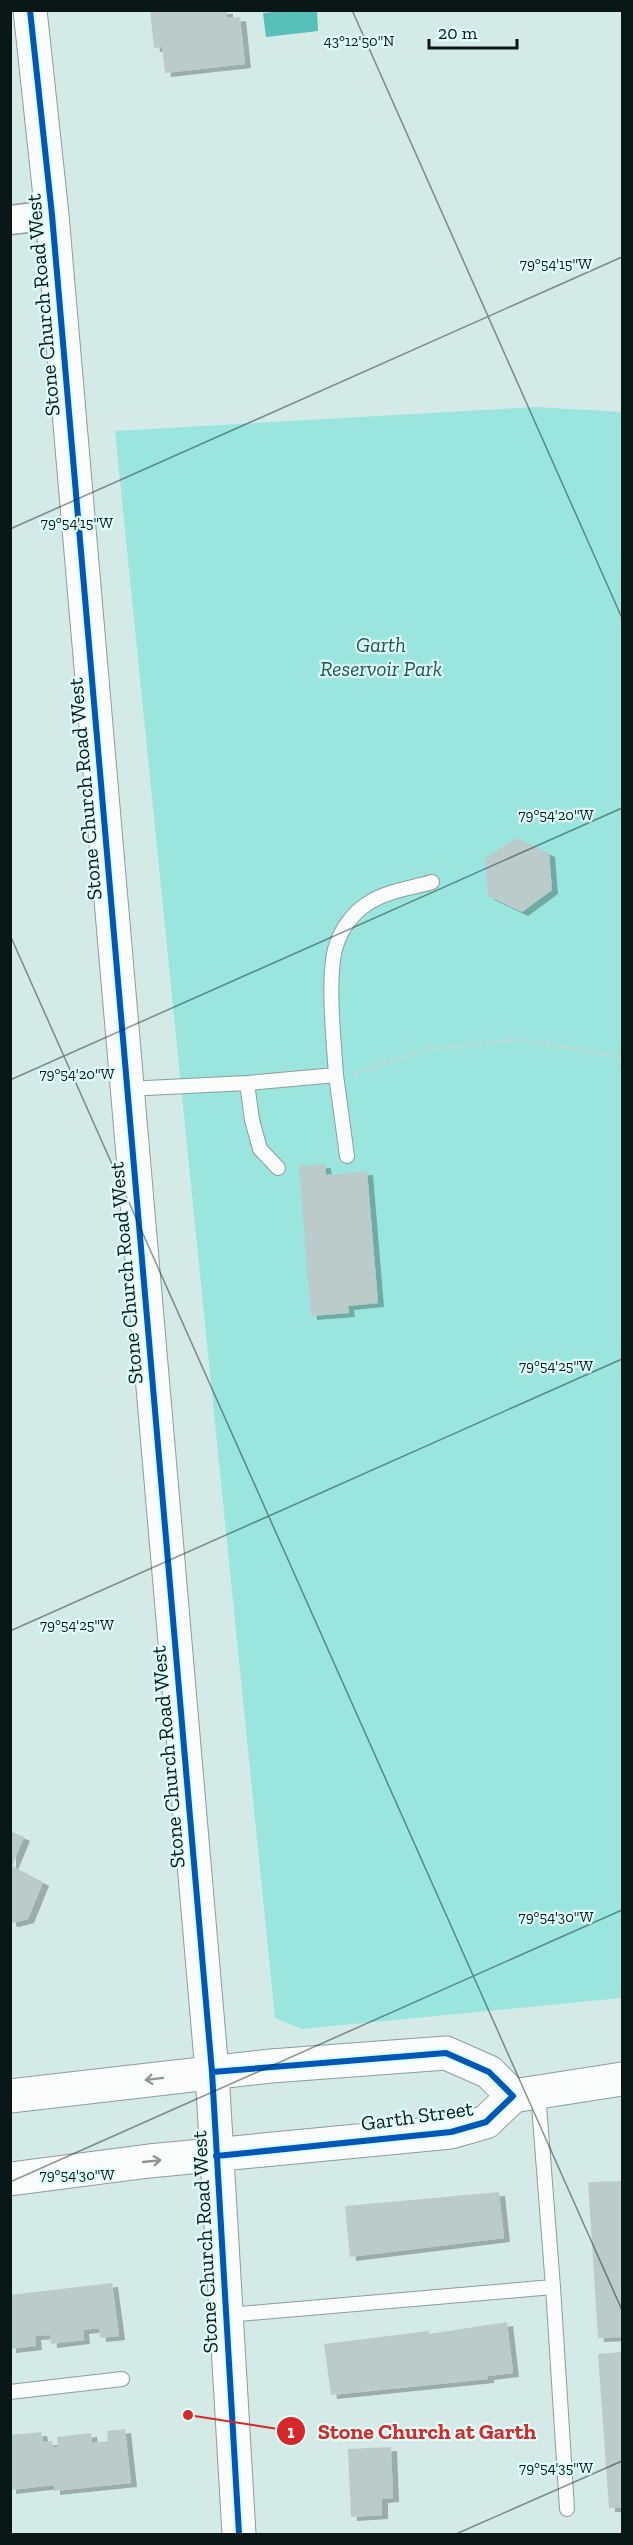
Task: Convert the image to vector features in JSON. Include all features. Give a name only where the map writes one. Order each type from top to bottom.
[{"type":"main road","name":"Stone Church Road West","points":[[30,10],[52,215],[212,2072],[239,2535]]},
{"type":"main road","name":"Garth Street","points":[[10,2096],[212,2072],[446,2053],[489,2072],[525,2094],[486,2122],[452,2132],[149,2162],[10,2180]]},
{"type":"main road","points":[[525,2094],[622,2079]]},
{"type":"street","points":[[10,220],[52,215]]},
{"type":"lane","points":[[347,1156],[333,1033],[333,968],[336,943],[349,921],[368,903],[391,893],[432,882]]},
{"type":"lane","points":[[127,1089],[247,1083],[336,1075]]},
{"type":"lane","points":[[247,1083],[252,1120],[260,1149],[278,1168]]},
{"type":"lane","points":[[525,2094],[553,2286],[567,2509]]},
{"type":"lane","points":[[225,2315],[553,2286]]},
{"type":"lane","points":[[10,2392],[122,2379]]},
{"type":"path","points":[[352,1074],[429,1049],[522,1040],[622,1057]]},
{"type":"green space","name":"Garth Reservoir Park","points":[[535,407],[622,412],[622,1998],[302,2029],[275,2018],[115,431]]},
{"type":"shaded area","points":[[290,10],[317,11],[318,31],[266,37],[263,13]]},
{"type":"building","points":[[150,10],[227,10],[227,18],[240,17],[245,64],[165,73],[162,47],[154,48]]},
{"type":"building","points":[[516,838],[549,853],[552,890],[522,912],[488,896],[485,858]]},
{"type":"building","points":[[325,1164],[326,1175],[367,1171],[378,1303],[348,1306],[349,1313],[311,1316],[299,1166]]},
{"type":"building","points":[[10,1831],[24,1837],[12,1866],[43,1882],[28,1919],[13,1923],[10,1922]]},
{"type":"building","points":[[622,2181],[622,2337],[598,2338],[588,2182]]},
{"type":"building","points":[[499,2192],[504,2238],[350,2257],[345,2206]]},
{"type":"building","points":[[112,2283],[119,2336],[100,2338],[99,2328],[83,2330],[84,2340],[51,2344],[50,2335],[35,2336],[36,2346],[10,2349],[10,2295]]},
{"type":"building","points":[[507,2322],[513,2373],[488,2376],[488,2379],[331,2395],[324,2344],[429,2331],[429,2334]]},
{"type":"building","points":[[622,2352],[622,2508],[609,2508],[598,2354]]},
{"type":"building","points":[[125,2429],[131,2483],[54,2491],[54,2485],[10,2490],[10,2435],[41,2432],[43,2442],[52,2441],[53,2447],[58,2447],[57,2437],[91,2433],[92,2443],[108,2441],[107,2431]]},
{"type":"building","points":[[391,2447],[393,2498],[382,2499],[382,2515],[351,2517],[348,2449]]},
{"type":"cycle path","points":[[30,10],[52,215],[212,2072],[239,2534]]},
{"type":"cycle path","points":[[212,2072],[446,2053],[489,2072],[513,2096],[486,2122],[451,2132],[216,2156]]},
{"type":"place","name":"Stone Church at Garth","points":[[188,2415]]}]
